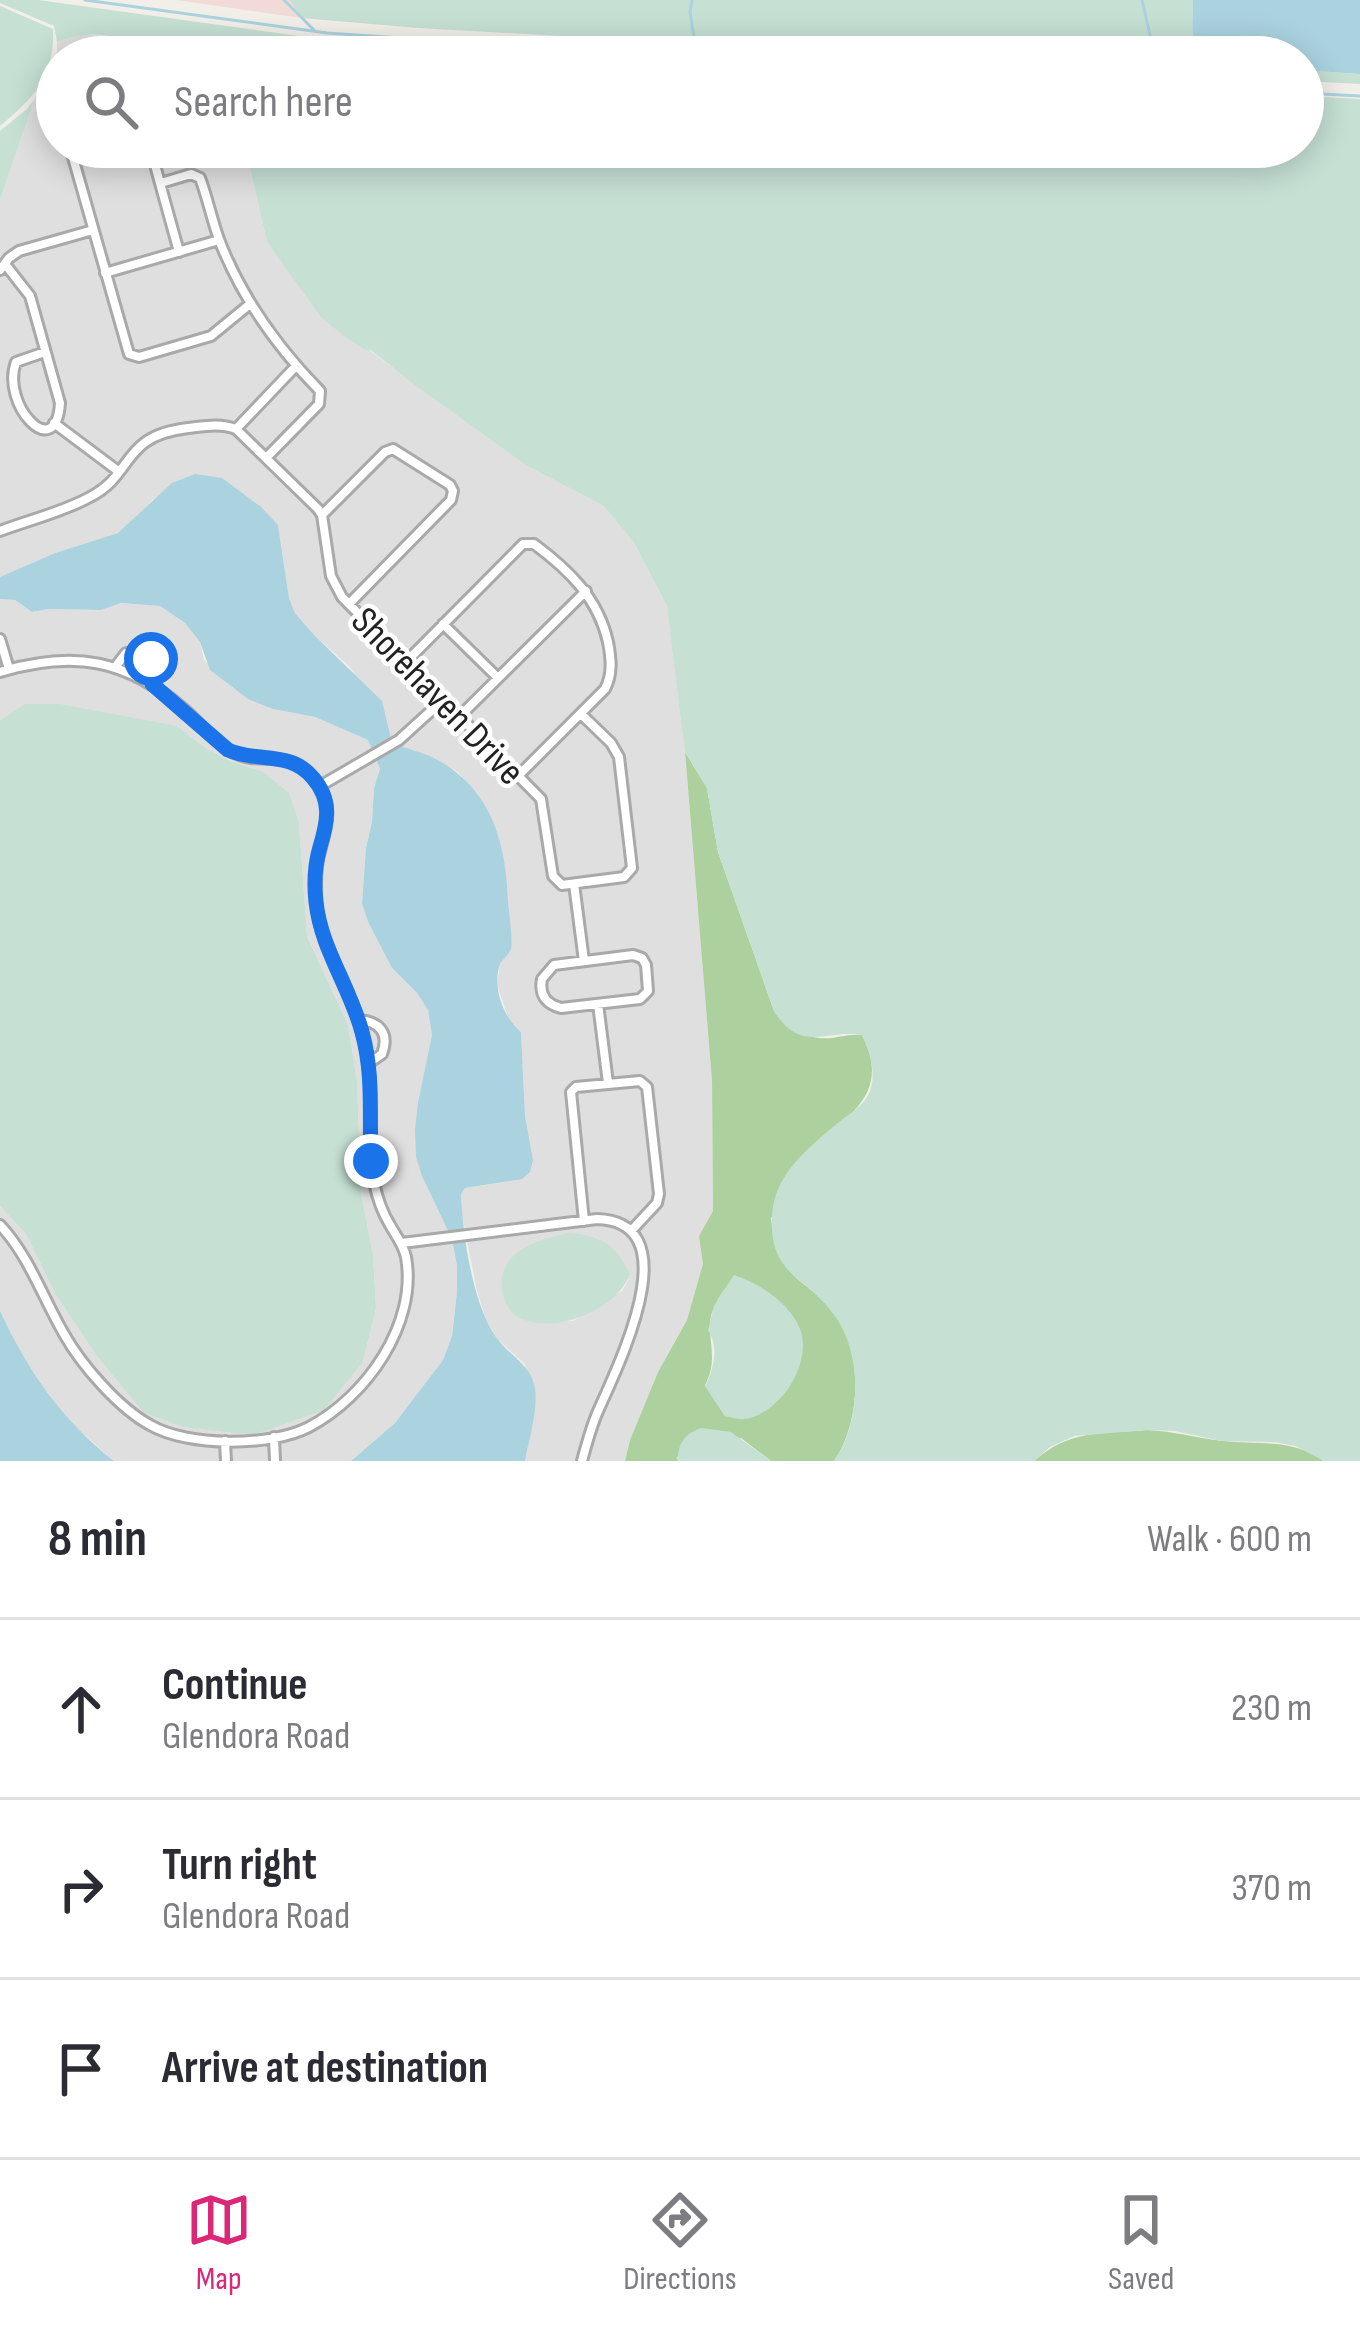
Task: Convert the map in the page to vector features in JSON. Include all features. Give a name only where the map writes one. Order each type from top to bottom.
[{"type":"street","points":[[76,168],[126,350],[135,357],[204,339],[251,303]]},
{"type":"street","points":[[156,168],[179,252]]},
{"type":"street","points":[[160,183],[191,174],[200,178],[219,240],[251,303],[320,391],[321,399],[267,457]]},
{"type":"street","points":[[45,352],[13,365],[6,387],[17,417],[40,429],[54,423],[60,403],[29,296],[3,267],[19,251],[93,230]]},
{"type":"street","points":[[105,273],[219,240]]},
{"type":"street","points":[[236,429],[296,365]]},
{"type":"street","points":[[54,423],[118,471]]},
{"type":"street","points":[[0,531],[91,497],[140,445],[162,432],[219,425],[236,429],[322,515],[388,449],[400,451],[450,485],[452,500],[349,604]]},
{"type":"street","name":"Shorehaven Drive","points":[[322,515],[337,590],[544,805],[554,879],[562,885],[574,884],[584,961]]},
{"type":"street","points":[[406,662],[526,543],[554,560],[586,592],[602,623],[611,670],[605,688],[518,776]]},
{"type":"street","points":[[459,717],[586,592]]},
{"type":"street","points":[[443,624],[498,679]]},
{"type":"street","points":[[0,639],[5,671],[61,662],[116,667],[152,684],[228,750],[290,761],[306,770],[320,787],[328,812],[317,862],[317,912],[358,1020],[369,1063],[373,1177],[382,1208],[402,1243],[407,1291],[391,1345],[336,1412],[303,1430],[274,1437],[195,1441],[153,1427],[122,1406],[65,1338],[20,1249],[0,1225]]},
{"type":"street","points":[[116,667],[126,653],[141,653],[154,663],[152,684]]},
{"type":"street","points":[[320,787],[400,740],[442,700]]},
{"type":"street","points":[[574,884],[624,877],[633,865],[619,757],[581,714]]},
{"type":"street","points":[[635,955],[646,962],[649,987],[643,998],[598,1004],[561,1008],[550,1004],[542,994],[542,979],[551,967],[584,961],[635,955]]},
{"type":"street","points":[[598,1004],[608,1084]]},
{"type":"street","points":[[358,1020],[374,1022],[386,1038],[382,1054],[369,1063]]},
{"type":"street","points":[[584,1221],[570,1095],[576,1088],[635,1080],[646,1087],[659,1194],[631,1232]]},
{"type":"street","points":[[402,1243],[584,1221],[605,1220],[631,1232],[643,1252],[638,1311],[582,1461]]},
{"type":"street","points":[[274,1437],[275,1461]]},
{"type":"street","points":[[225,1442],[226,1461]]},
{"type":"shaded area","points":[[176,0],[290,0],[301,18]]},
{"type":"shaded area","points":[[36,96],[36,168],[250,168],[267,242],[345,337],[370,350],[527,466],[604,506],[634,543],[667,606],[681,706],[712,1081],[713,1211],[700,1235],[704,1264],[687,1320],[658,1372],[625,1461],[525,1461],[534,1383],[524,1363],[498,1340],[477,1291],[461,1194],[465,1188],[506,1182],[533,1160],[525,1116],[521,1032],[510,1023],[497,985],[500,964],[511,948],[509,928],[479,796],[458,772],[392,743],[386,723],[350,667],[295,613],[278,525],[153,499],[118,533],[0,577],[0,200]],"holes":[[[629,1279],[622,1291],[573,1321],[523,1319]]]},
{"type":"shaded area","points":[[0,599],[15,600],[32,612],[101,610],[121,603],[160,606],[185,623],[200,642],[204,660],[233,688],[273,709],[315,717],[368,740],[375,753],[380,769],[362,903],[392,968],[428,1009],[432,1035],[415,1129],[432,1194],[452,1239],[457,1292],[452,1336],[443,1360],[395,1423],[351,1461],[114,1461],[65,1417],[21,1355],[0,1311],[0,1206],[26,1234],[56,1295],[96,1355],[142,1410],[363,1362],[376,1308],[373,1255],[361,1193],[357,1081],[348,1025],[307,936],[299,823],[262,771],[207,749],[177,726],[25,704],[0,720]]},
{"type":"green space","points":[[38,0],[299,36],[56,36],[54,26],[0,3]]},
{"type":"green space","points":[[290,0],[1193,0],[1193,36],[560,36],[301,18]]},
{"type":"green space","points":[[0,6],[53,29],[53,36],[36,36],[36,90],[0,126]]},
{"type":"green space","points":[[1324,71],[1360,74],[1360,84],[1324,82]]},
{"type":"green space","points":[[1324,97],[1360,99],[1360,1461],[1324,1461],[1296,1446],[1274,1442],[1221,1441],[1147,1430],[1074,1436],[1034,1461],[834,1461],[854,1407],[850,1347],[833,1313],[783,1263],[776,1251],[772,1217],[779,1188],[795,1163],[867,1097],[873,1074],[870,1058],[862,1035],[804,1036],[774,1011],[718,852],[707,788],[685,752],[667,606],[634,543],[604,506],[527,466],[371,350],[345,337],[321,317],[267,242],[250,168],[1324,168]]},
{"type":"green space","points":[[34,100],[0,200],[0,131]]},
{"type":"green space","points":[[25,704],[60,704],[177,726],[207,749],[262,771],[289,793],[299,823],[307,936],[348,1025],[357,1081],[361,1193],[373,1255],[376,1308],[363,1362],[324,1410],[253,1435],[183,1427],[143,1412],[96,1355],[56,1295],[26,1234],[0,1206],[0,720]]},
{"type":"green space","points":[[685,752],[707,788],[718,852],[774,1011],[787,1026],[805,1035],[862,1035],[870,1056],[872,1076],[861,1103],[771,1218],[786,1267],[836,1317],[851,1350],[853,1409],[834,1461],[771,1461],[741,1438],[677,1457],[678,1461],[625,1461],[658,1372],[687,1320],[703,1264],[699,1236],[713,1211],[712,1081]],"holes":[[[735,1275],[782,1396],[756,1414],[725,1416],[705,1385],[712,1364],[712,1313]]]},
{"type":"green space","points":[[569,1233],[599,1239],[619,1255],[630,1274],[623,1287],[598,1308],[566,1321],[533,1322],[515,1315],[503,1295],[505,1268],[520,1250]]},
{"type":"green space","points":[[734,1275],[781,1303],[795,1320],[803,1342],[797,1371],[781,1398],[742,1419],[725,1416],[705,1386],[714,1358],[708,1330],[714,1306]]},
{"type":"green space","points":[[702,1428],[731,1432],[771,1461],[678,1461],[684,1440]]},
{"type":"green space","points":[[1147,1430],[1288,1446],[1324,1461],[1034,1461],[1074,1438]]},
{"type":"water","points":[[1193,0],[1360,0],[1360,74],[1324,71],[1324,36],[1193,36]]},
{"type":"water","points":[[195,474],[222,478],[278,525],[295,613],[382,701],[392,743],[455,771],[483,802],[499,839],[511,945],[500,964],[498,992],[504,1010],[521,1032],[525,1116],[533,1160],[522,1179],[465,1188],[461,1194],[481,1306],[496,1337],[524,1366],[535,1388],[525,1461],[351,1461],[395,1423],[443,1360],[452,1336],[457,1292],[452,1239],[416,1157],[418,1103],[432,1035],[428,1010],[392,968],[362,903],[380,769],[368,740],[315,717],[248,699],[210,670],[200,642],[185,623],[160,606],[121,603],[101,610],[32,612],[15,600],[0,599],[0,577],[118,533],[172,483]]},
{"type":"water","points":[[0,1311],[48,1393],[114,1461],[0,1461]]},
{"type":"waterway","points":[[85,0],[372,36]]},
{"type":"waterway","points":[[284,0],[315,31]]},
{"type":"waterway","points":[[692,0],[694,36]]},
{"type":"waterway","points":[[1142,0],[1150,36]]},
{"type":"waterway","points":[[1324,94],[1360,96]]},
{"type":"route","points":[[151,659],[156,672],[152,684],[228,750],[252,758],[290,761],[306,770],[323,793],[328,812],[317,862],[317,912],[351,999],[368,1060],[371,1161]]}]
